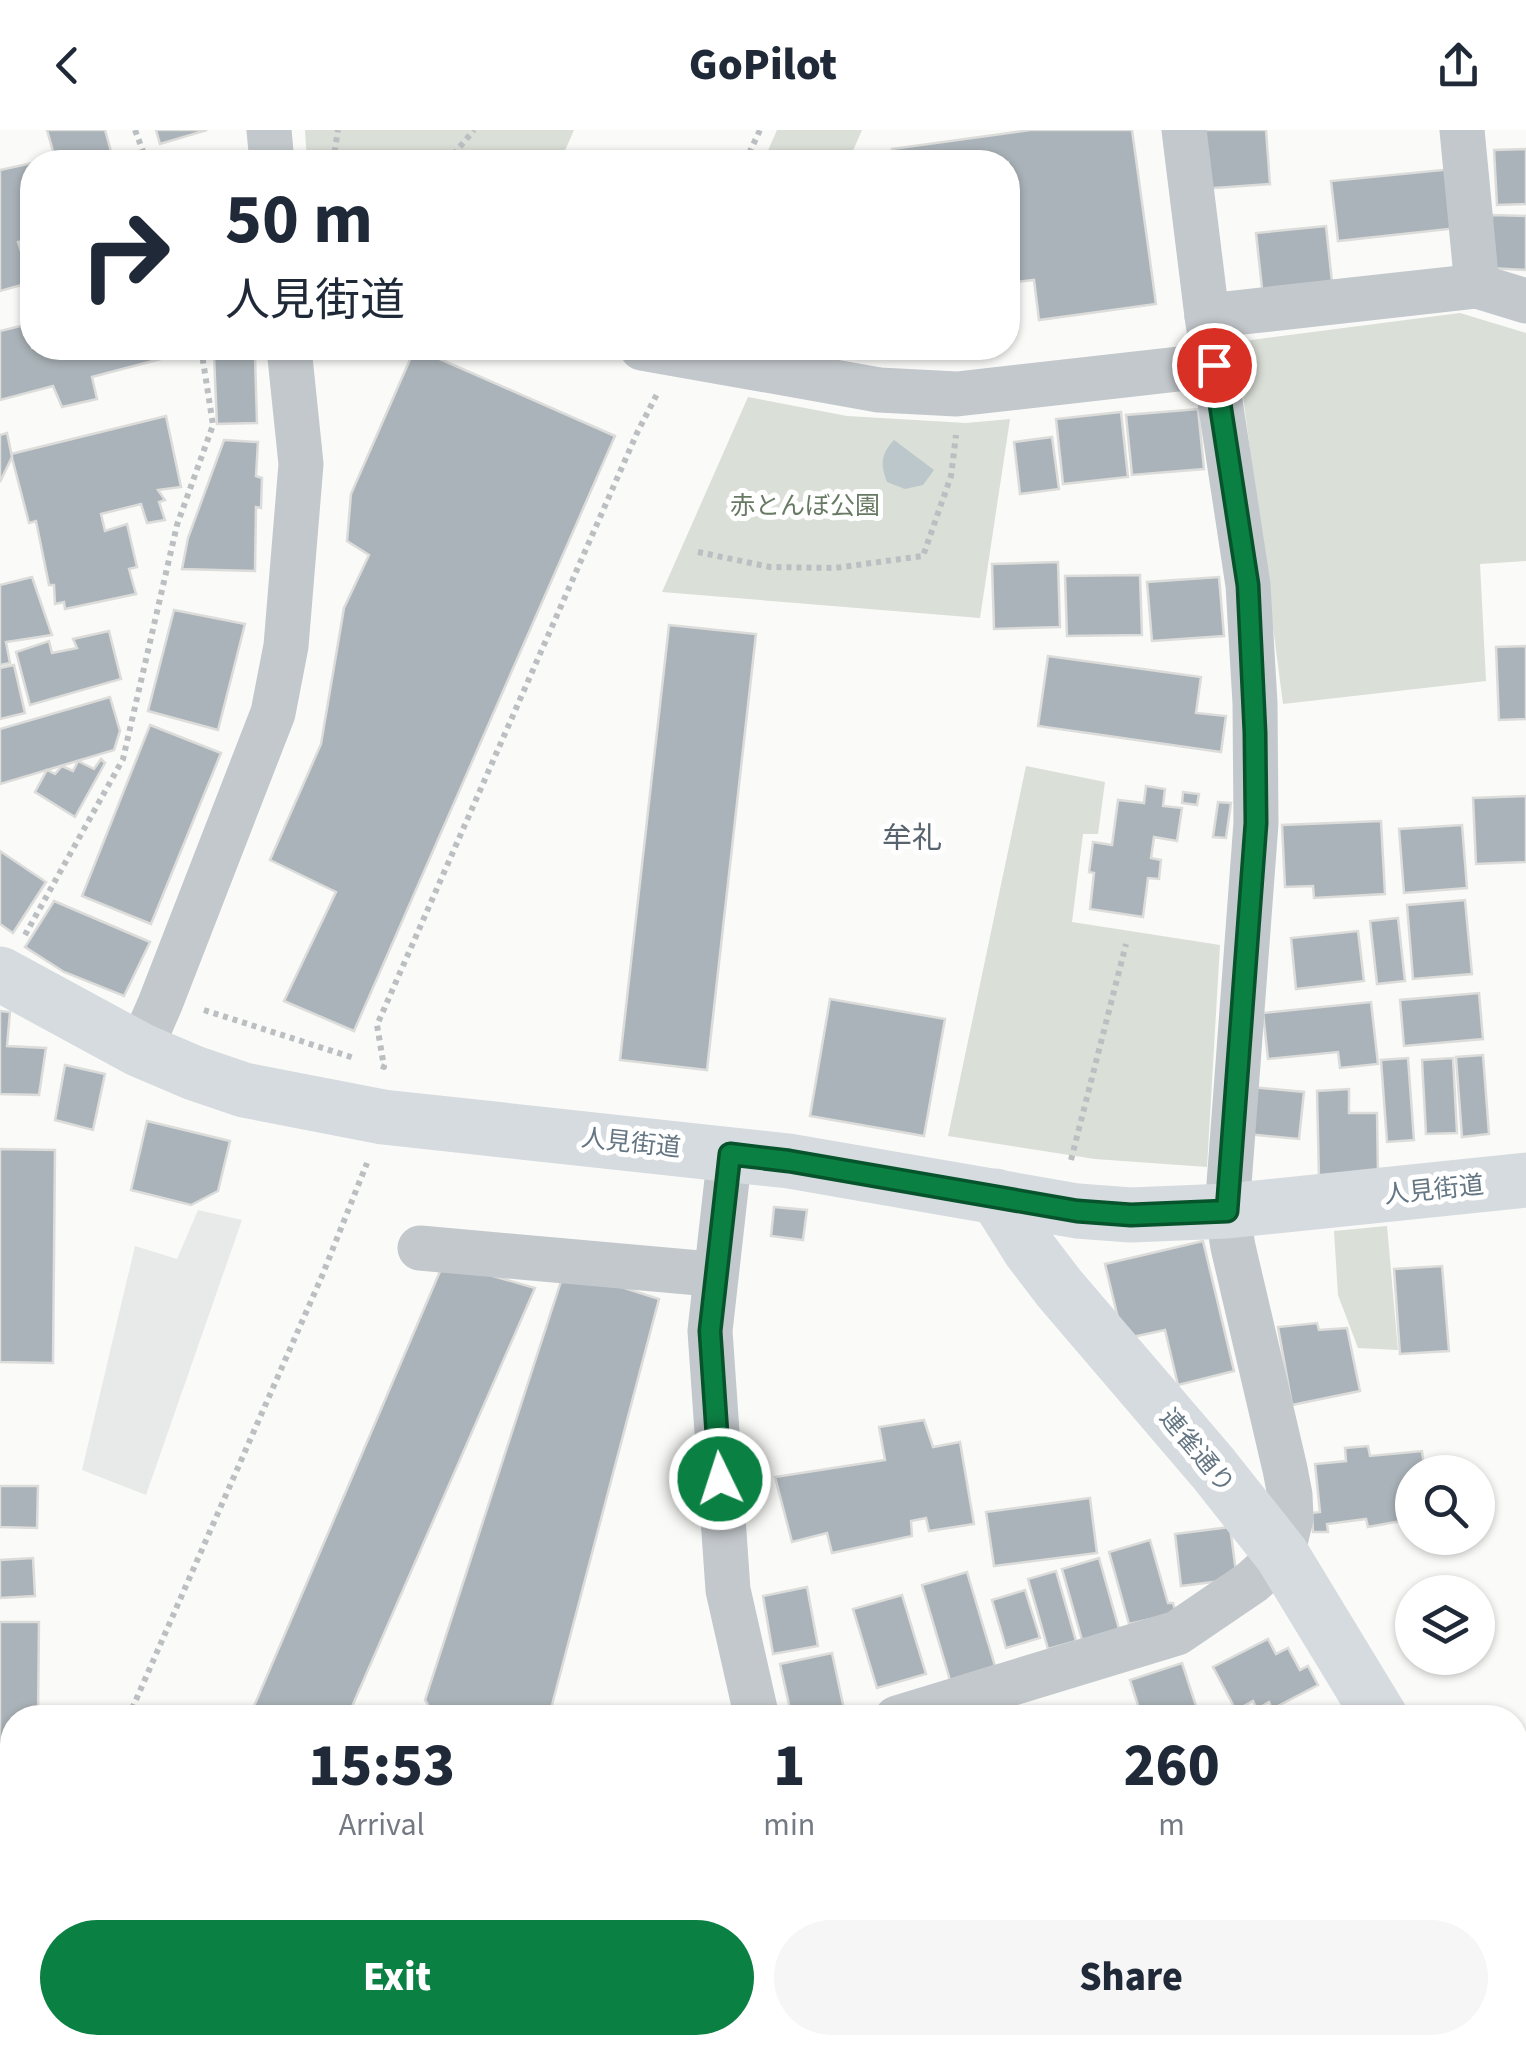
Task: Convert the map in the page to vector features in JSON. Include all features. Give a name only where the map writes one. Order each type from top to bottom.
[{"type":"main road","name":"人見街道","points":[[1,974],[140,1050],[244,1090],[383,1117],[730,1154],[1077,1211],[1131,1215],[1227,1211],[1526,1180]]},
{"type":"main road","name":"連雀通り","points":[[996,1196],[1059,1288],[1282,1555],[1373,1705]]},
{"type":"street","points":[[941,1705],[1177,1633],[1252,1582],[1282,1555],[1291,1518],[1290,1495],[1227,1211],[1256,823],[1254,703],[1248,585],[1207,316],[1184,130]]},
{"type":"street","points":[[1462,130],[1478,286]]},
{"type":"street","points":[[1207,316],[1478,286],[1526,301]]},
{"type":"street","points":[[140,1050],[273,712],[286,646],[301,464],[291,360]]},
{"type":"street","points":[[652,365],[734,382],[957,394],[1214,365]]},
{"type":"street","points":[[730,1154],[710,1331],[728,1590],[754,1705]]},
{"type":"street","points":[[420,1248],[699,1273]]},
{"type":"path","points":[[457,150],[474,130]]},
{"type":"path","points":[[1,974],[122,758],[178,524],[213,425],[204,360]]},
{"type":"path","points":[[189,1005],[384,1067],[376,1025],[637,433],[652,365]]},
{"type":"path","points":[[698,552],[770,566],[835,568],[923,556],[951,476],[956,430]]},
{"type":"path","points":[[1070,1166],[1126,944]]},
{"type":"path","points":[[134,1705],[375,1151]]},
{"type":"shaded area","points":[[894,440],[934,470],[923,485],[905,489],[887,482],[883,459]]},
{"type":"shaded area","points":[[198,1210],[242,1220],[146,1495],[82,1470],[135,1246],[177,1259]]},
{"type":"green space","points":[[305,130],[574,130],[565,150],[306,150]]},
{"type":"green space","points":[[777,130],[862,130],[853,150],[768,150]]},
{"type":"green space","points":[[1460,313],[1526,333],[1526,561],[1480,564],[1486,681],[1283,704],[1236,342]]},
{"type":"green space","name":"赤とんぼ公園","points":[[748,397],[847,416],[966,423],[1010,419],[980,618],[662,592]]},
{"type":"green space","points":[[1026,766],[1105,782],[1098,834],[1083,834],[1072,922],[1220,945],[1207,1167],[1095,1159],[948,1136]]},
{"type":"green space","points":[[1387,1226],[1398,1350],[1358,1348],[1338,1295],[1334,1231]]},
{"type":"building","points":[[47,130],[105,130],[111,150],[53,150]]},
{"type":"building","points":[[156,130],[207,130],[160,144]]},
{"type":"building","points":[[1030,130],[1132,130],[1156,304],[1039,320],[1034,280],[1020,282],[1020,150],[892,149]]},
{"type":"building","points":[[1197,130],[1266,130],[1270,184],[1201,189]]},
{"type":"building","points":[[1526,149],[1526,204],[1497,205],[1494,150]]},
{"type":"building","points":[[20,166],[20,285],[0,291],[0,170]]},
{"type":"building","points":[[1452,169],[1458,228],[1338,241],[1331,181]]},
{"type":"building","points":[[1492,215],[1526,216],[1526,270],[1490,268]]},
{"type":"building","points":[[1326,226],[1333,291],[1263,298],[1256,233]]},
{"type":"building","points":[[20,326],[20,360],[157,360],[92,377],[97,399],[62,407],[53,386],[0,400],[0,331]]},
{"type":"building","points":[[214,360],[255,360],[257,423],[217,424]]},
{"type":"building","points":[[410,360],[442,360],[615,436],[354,1031],[284,1001],[336,892],[270,860],[321,744],[344,608],[369,555],[347,541],[351,494]]},
{"type":"building","points":[[1198,409],[1204,469],[1132,475],[1126,415]]},
{"type":"building","points":[[1121,412],[1128,477],[1063,484],[1056,419]]},
{"type":"building","points":[[166,416],[181,487],[158,490],[165,500],[159,502],[165,520],[147,523],[141,504],[101,514],[105,531],[127,524],[137,567],[129,569],[136,594],[65,609],[64,602],[55,604],[54,585],[49,585],[36,521],[29,523],[11,454]]},
{"type":"building","points":[[7,433],[12,457],[0,482],[0,435]]},
{"type":"building","points":[[1052,437],[1059,489],[1020,494],[1014,442]]},
{"type":"building","points":[[224,440],[258,442],[256,476],[262,478],[261,508],[256,507],[255,571],[182,569],[188,538]]},
{"type":"building","points":[[1058,562],[1060,627],[994,629],[992,564]]},
{"type":"building","points":[[1140,575],[1142,635],[1067,636],[1065,576]]},
{"type":"building","points":[[32,577],[52,635],[6,642],[10,663],[0,665],[0,585]]},
{"type":"building","points":[[1219,577],[1224,636],[1152,641],[1147,582]]},
{"type":"building","points":[[174,610],[245,624],[218,730],[148,711]]},
{"type":"building","points":[[669,625],[756,634],[707,1070],[620,1060]]},
{"type":"building","points":[[109,631],[121,679],[30,705],[16,652],[49,641],[52,653],[77,648],[73,639]]},
{"type":"building","points":[[1526,646],[1526,719],[1499,720],[1496,647]]},
{"type":"building","points":[[1048,656],[1201,677],[1196,713],[1226,716],[1221,752],[1038,726]]},
{"type":"building","points":[[14,665],[25,713],[0,719],[0,668]]},
{"type":"building","points":[[110,697],[120,731],[114,750],[0,784],[0,729]]},
{"type":"building","points":[[150,725],[221,753],[151,924],[82,896]]},
{"type":"building","points":[[101,759],[105,763],[75,817],[35,792],[47,770],[55,774],[62,766],[73,771],[78,761],[94,769]]},
{"type":"building","points":[[1146,786],[1165,789],[1163,806],[1182,808],[1177,841],[1154,837],[1151,858],[1161,860],[1159,879],[1148,878],[1143,917],[1090,909],[1093,842],[1112,845],[1118,800],[1144,803]]},
{"type":"building","points":[[1183,792],[1199,794],[1197,805],[1182,803]]},
{"type":"building","points":[[1526,796],[1526,862],[1476,864],[1473,798]]},
{"type":"building","points":[[1218,802],[1231,803],[1226,838],[1213,837]]},
{"type":"building","points":[[1381,821],[1385,894],[1314,898],[1313,886],[1285,887],[1282,825]]},
{"type":"building","points":[[1462,825],[1467,888],[1404,893],[1399,829]]},
{"type":"building","points":[[0,851],[46,882],[13,933],[0,924]]},
{"type":"building","points":[[1465,900],[1472,974],[1413,979],[1407,905]]},
{"type":"building","points":[[54,901],[150,942],[124,996],[64,972],[25,947]]},
{"type":"building","points":[[1398,918],[1405,981],[1377,984],[1370,921]]},
{"type":"building","points":[[1358,931],[1364,981],[1296,989],[1291,938]]},
{"type":"building","points":[[1479,993],[1483,1039],[1404,1046],[1400,1000]]},
{"type":"building","points":[[830,999],[945,1019],[924,1136],[810,1116]]},
{"type":"building","points":[[1371,1002],[1378,1064],[1340,1068],[1338,1052],[1268,1059],[1263,1013]]},
{"type":"building","points":[[0,1011],[10,1012],[7,1046],[46,1048],[39,1095],[0,1094]]},
{"type":"building","points":[[1483,1055],[1489,1134],[1462,1137],[1456,1057]]},
{"type":"building","points":[[1408,1058],[1414,1140],[1387,1142],[1381,1060]]},
{"type":"building","points":[[1453,1058],[1457,1133],[1426,1134],[1422,1060]]},
{"type":"building","points":[[65,1065],[105,1074],[93,1130],[55,1120]]},
{"type":"building","points":[[1251,1087],[1304,1092],[1299,1139],[1247,1134]]},
{"type":"building","points":[[1349,1089],[1349,1113],[1377,1113],[1378,1176],[1319,1178],[1317,1091]]},
{"type":"building","points":[[147,1121],[230,1141],[218,1191],[191,1205],[131,1190]]},
{"type":"building","points":[[0,1149],[55,1150],[53,1363],[0,1362]]},
{"type":"building","points":[[774,1207],[807,1210],[803,1240],[771,1236]]},
{"type":"building","points":[[1203,1241],[1234,1371],[1178,1385],[1165,1330],[1123,1339],[1105,1264]]},
{"type":"building","points":[[444,1262],[535,1288],[353,1705],[255,1705]]},
{"type":"building","points":[[1442,1266],[1449,1351],[1400,1354],[1394,1269]]},
{"type":"building","points":[[565,1269],[659,1299],[552,1705],[428,1705],[425,1700]]},
{"type":"building","points":[[1317,1323],[1319,1330],[1347,1328],[1360,1391],[1292,1405],[1278,1327]]},
{"type":"building","points":[[924,1420],[933,1447],[960,1442],[974,1524],[929,1531],[926,1518],[911,1521],[912,1536],[832,1553],[827,1533],[792,1542],[775,1477],[885,1460],[879,1427]]},
{"type":"building","points":[[1368,1446],[1370,1456],[1422,1451],[1423,1455],[1395,1455],[1395,1522],[1368,1527],[1366,1519],[1327,1524],[1328,1532],[1313,1532],[1312,1513],[1320,1512],[1315,1464],[1346,1461],[1345,1448]]},
{"type":"building","points":[[0,1486],[38,1486],[37,1528],[0,1527]]},
{"type":"building","points":[[1090,1498],[1097,1553],[994,1566],[986,1512]]},
{"type":"building","points":[[1230,1527],[1237,1579],[1181,1586],[1175,1534]]},
{"type":"building","points":[[1150,1540],[1168,1603],[1173,1603],[1176,1613],[1129,1624],[1109,1552]]},
{"type":"building","points":[[33,1558],[35,1596],[0,1598],[0,1560]]},
{"type":"building","points":[[1099,1558],[1121,1636],[1084,1647],[1062,1569]]},
{"type":"building","points":[[1056,1571],[1076,1641],[1048,1649],[1028,1579]]},
{"type":"building","points":[[967,1572],[995,1666],[950,1680],[922,1585]]},
{"type":"building","points":[[807,1587],[818,1646],[773,1654],[763,1596]]},
{"type":"building","points":[[1025,1590],[1040,1638],[1006,1648],[992,1600]]},
{"type":"building","points":[[902,1595],[926,1674],[877,1688],[853,1609]]},
{"type":"building","points":[[0,1622],[39,1622],[38,1705],[0,1705]]},
{"type":"building","points":[[1268,1639],[1276,1654],[1288,1648],[1300,1670],[1308,1666],[1318,1685],[1280,1705],[1255,1705],[1253,1701],[1233,1705],[1213,1667]]},
{"type":"building","points":[[832,1653],[843,1705],[789,1705],[780,1664]]},
{"type":"building","points":[[1182,1663],[1196,1705],[1138,1705],[1130,1680]]},
{"type":"district","name":"牟礼","points":[[912,838]]},
{"type":"route","points":[[720,1479],[710,1331],[730,1154],[1077,1211],[1131,1215],[1227,1211],[1256,823],[1255,733],[1248,585],[1214,365]]}]
